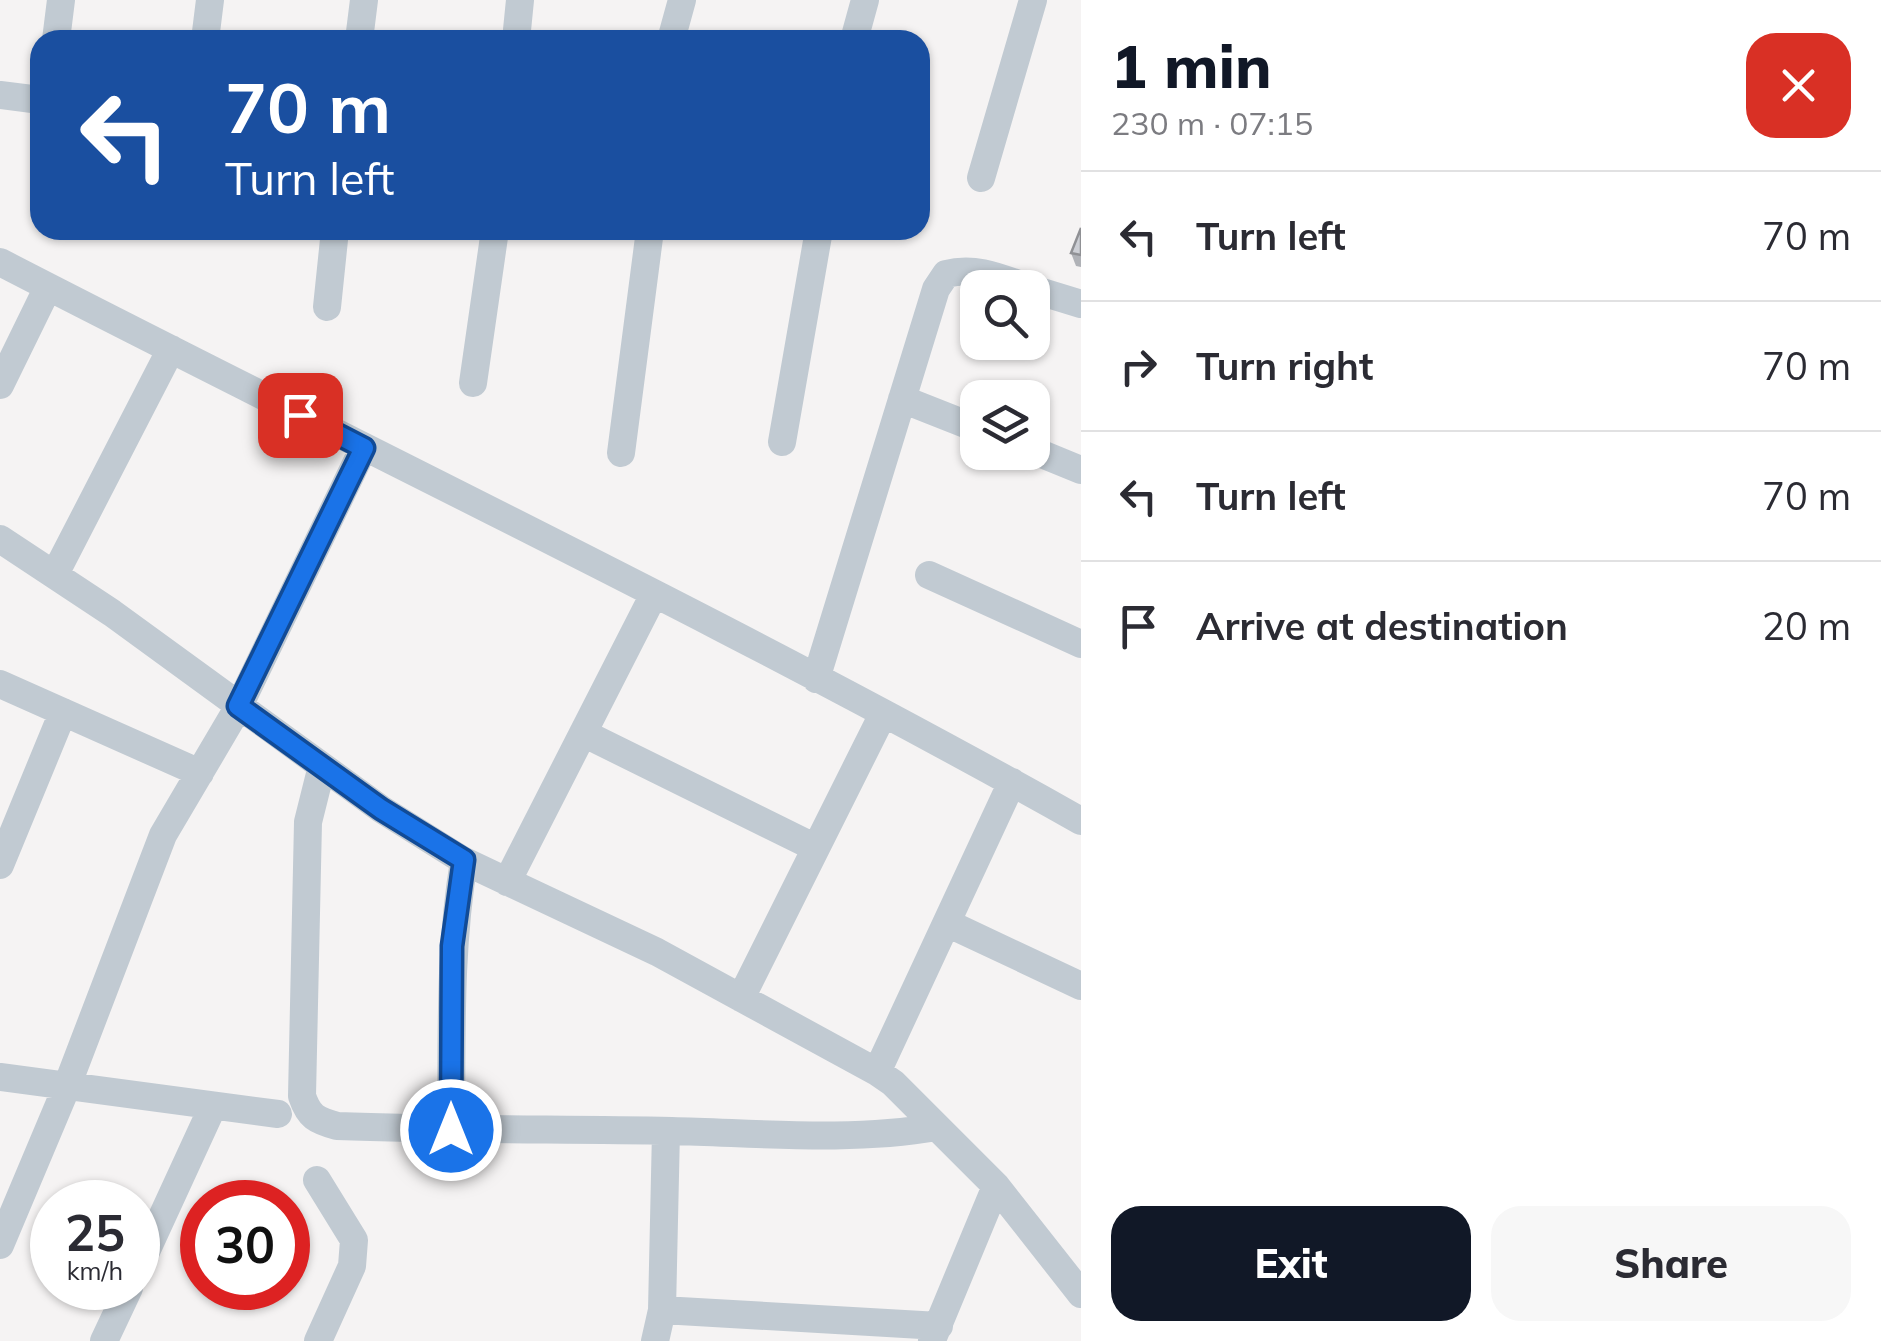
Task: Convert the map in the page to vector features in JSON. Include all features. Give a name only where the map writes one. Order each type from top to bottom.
[{"type":"street","points":[[58,30],[62,0]]},
{"type":"street","points":[[206,30],[210,0]]},
{"type":"street","points":[[360,30],[364,0]]},
{"type":"street","points":[[517,30],[520,0]]},
{"type":"street","points":[[674,30],[682,0]]},
{"type":"street","points":[[857,30],[865,0]]},
{"type":"street","points":[[981,178],[1032,0]]},
{"type":"street","points":[[0,95],[30,99]]},
{"type":"street","points":[[327,307],[334,240]]},
{"type":"street","points":[[473,383],[494,240]]},
{"type":"street","points":[[621,453],[649,240]]},
{"type":"street","points":[[782,442],[817,240]]},
{"type":"street","points":[[0,262],[654,594],[1081,821]]},
{"type":"street","points":[[816,679],[936,289],[946,274],[960,270]]},
{"type":"street","points":[[0,385],[48,287]]},
{"type":"street","points":[[1050,294],[1081,304]]},
{"type":"street","points":[[54,574],[171,350]]},
{"type":"street","points":[[902,399],[960,422]]},
{"type":"street","points":[[0,1245],[67,1086],[163,835],[238,706],[364,448]]},
{"type":"street","points":[[1050,457],[1081,470]]},
{"type":"street","points":[[0,539],[381,809],[464,860],[657,952],[893,1083],[996,1186],[1081,1294]]},
{"type":"street","points":[[929,575],[1081,644]]},
{"type":"street","points":[[506,882],[654,594]]},
{"type":"street","points":[[0,684],[200,773]]},
{"type":"street","points":[[0,865],[63,712]]},
{"type":"street","points":[[741,998],[883,714]]},
{"type":"street","points":[[583,733],[816,848]]},
{"type":"street","points":[[322,766],[308,822],[302,1096],[308,1113],[321,1122],[337,1126],[451,1130],[851,1136],[899,1134],[937,1127]]},
{"type":"street","points":[[877,1072],[1012,782]]},
{"type":"street","points":[[451,1130],[452,946],[464,860]]},
{"type":"street","points":[[947,922],[1081,986]]},
{"type":"street","points":[[0,1077],[278,1114]]},
{"type":"street","points":[[160,1220],[213,1106]]},
{"type":"street","points":[[655,1341],[662,1310],[666,1131]]},
{"type":"street","points":[[317,1180],[354,1240],[352,1266],[318,1341]]},
{"type":"street","points":[[662,1310],[935,1333],[996,1186]]},
{"type":"street","points":[[104,1341],[119,1310]]},
{"type":"building","points":[[1081,228],[1081,255],[1071,253]]},
{"type":"route","points":[[300,415],[364,448],[238,706],[381,809],[464,860],[452,946],[451,1130]]}]
